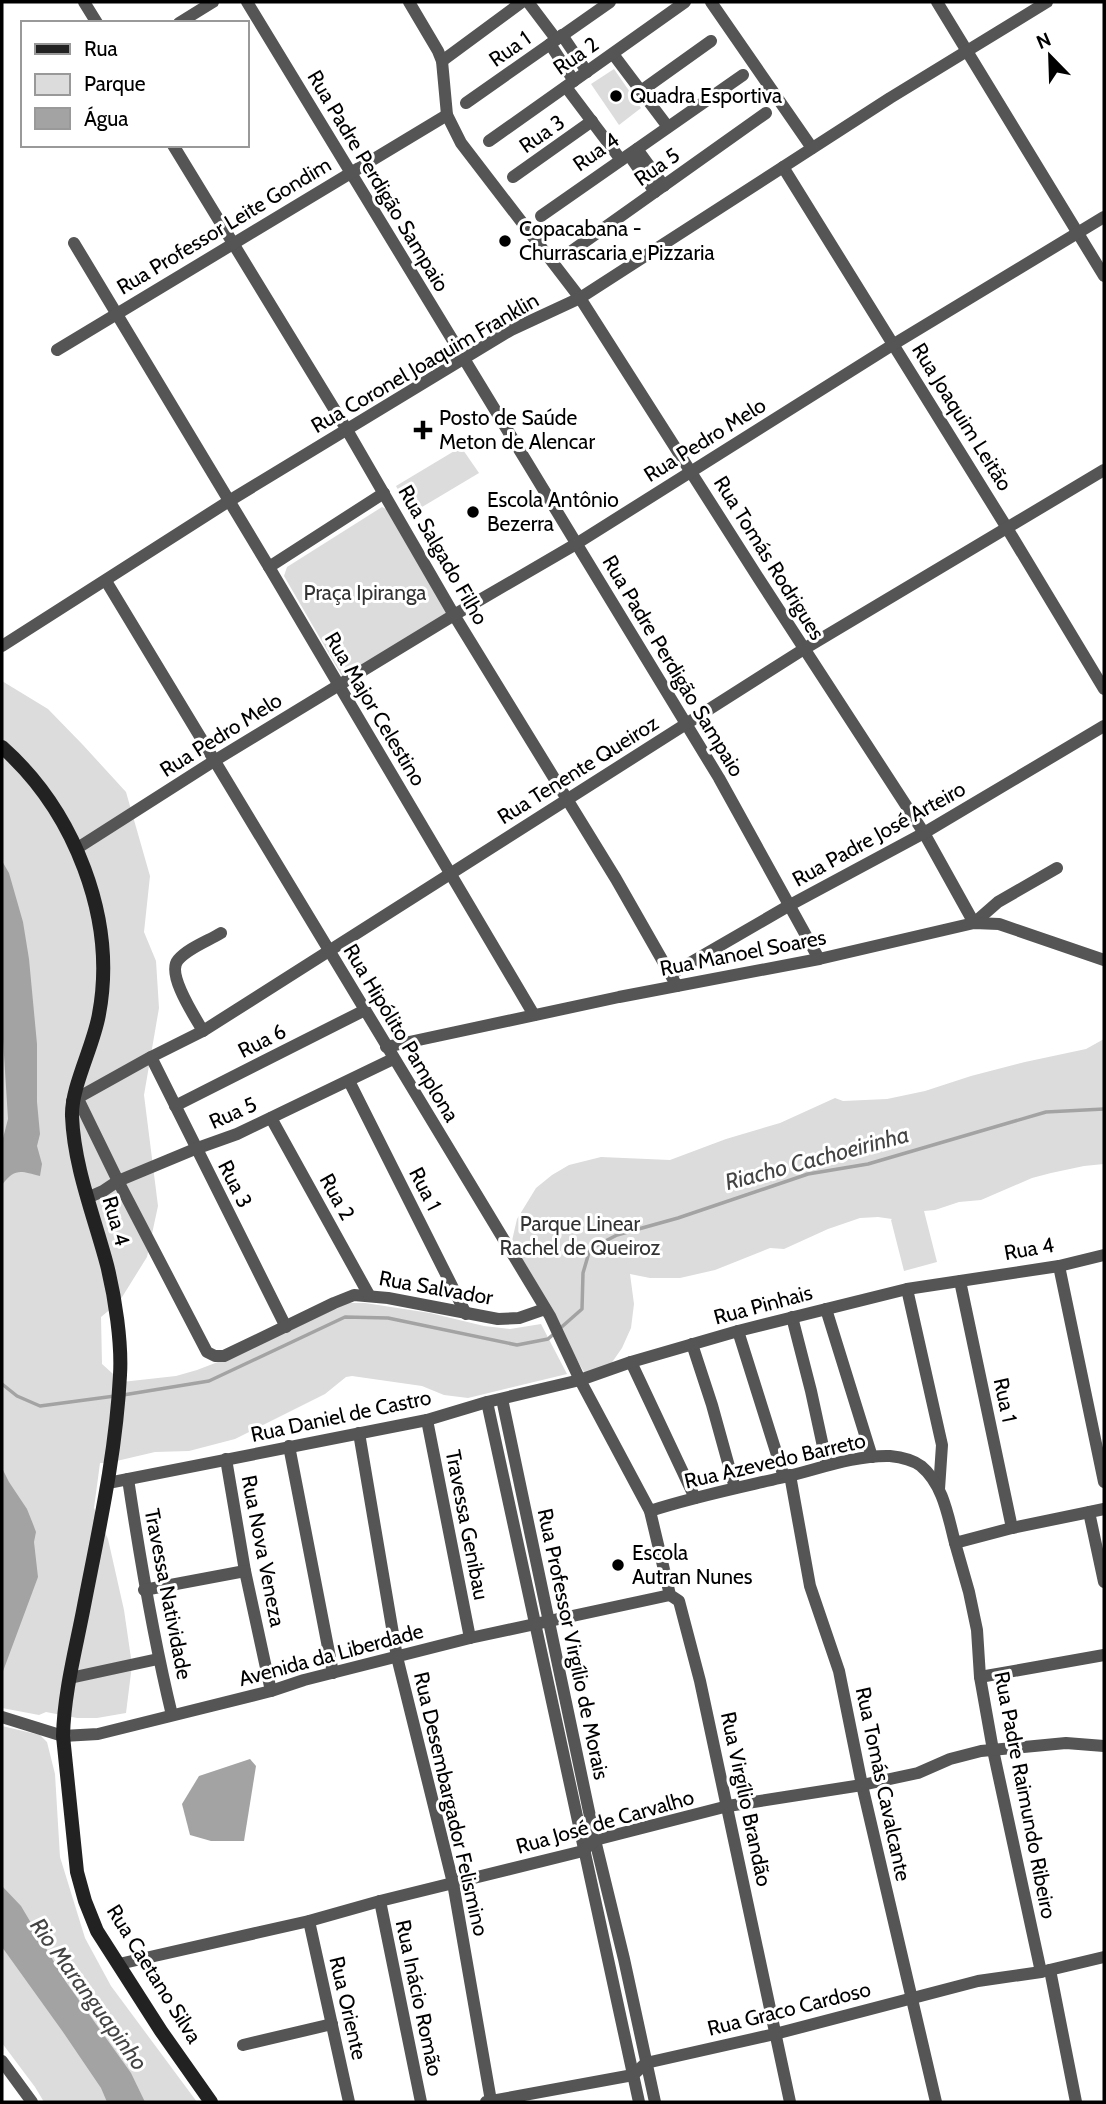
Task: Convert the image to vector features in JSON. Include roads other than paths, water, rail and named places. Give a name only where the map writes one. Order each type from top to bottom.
[{"type":"main road","name":"Rua 4","points":[[2,747],[45,795],[76,849],[98,912],[104,965],[99,1015],[75,1099],[75,1140],[87,1198],[107,1266],[120,1372],[108,1483],[69,1678],[63,1736]]},
{"type":"main road","name":"Rua Caetano Silva","points":[[63,1736],[77,1872],[97,1931],[211,2102]]},
{"type":"street","points":[[84,2],[96,21]]},
{"type":"street","points":[[182,21],[213,2]]},
{"type":"street","name":"Rua Padre Perdigão Sampaio","points":[[247,2],[687,724],[819,959]]},
{"type":"street","name":"Rua Tomás Rodrigues","points":[[409,2],[442,61],[447,115],[461,143],[580,298],[924,833],[974,923]]},
{"type":"street","points":[[442,61],[522,2]]},
{"type":"street","points":[[528,2],[556,40],[587,72]]},
{"type":"street","name":"Rua 1","points":[[466,103],[610,2]]},
{"type":"street","name":"Rua 2","points":[[489,141],[685,2]]},
{"type":"street","points":[[711,2],[812,148]]},
{"type":"street","points":[[937,2],[1104,276]]},
{"type":"street","name":"Rua Coronel Joaquim Franklin","points":[[2,646],[229,501],[512,330],[580,298],[812,148],[1047,2]]},
{"type":"street","points":[[556,40],[570,84],[593,121],[629,154],[660,189]]},
{"type":"street","points":[[641,91],[710,41]]},
{"type":"street","points":[[613,54],[668,127]]},
{"type":"street","name":"Rua 4","points":[[541,216],[743,75]]},
{"type":"street","name":"Rua 5","points":[[569,253],[766,114]]},
{"type":"street","name":"Rua Professor Leite Gondim","points":[[57,349],[447,115]]},
{"type":"street","name":"Rua 3","points":[[513,177],[593,121]]},
{"type":"street","name":"Rua Salgado Filho","points":[[174,147],[347,430],[454,615],[568,799],[677,986]]},
{"type":"street","name":"Rua Joaquim Leitão","points":[[783,167],[1007,527],[1104,689]]},
{"type":"street","name":"Rua Pedro Melo","points":[[76,849],[214,761],[576,544],[894,344],[1104,217]]},
{"type":"street","name":"Rua Major Celestino","points":[[74,243],[534,1015]]},
{"type":"street","name":"Rua Tenente Queiroz","points":[[75,1099],[203,1031],[804,649],[1104,470]]},
{"type":"street","points":[[269,567],[384,493]]},
{"type":"street","name":"Rua Hipólito Pamplona","points":[[106,581],[547,1313],[650,1511]]},
{"type":"street","name":"Rua Padre José Arteiro","points":[[671,974],[790,905],[924,833],[1104,726]]},
{"type":"street","points":[[974,923],[998,902],[1057,868]]},
{"type":"street","name":"Rua Manoel Soares","points":[[386,1047],[819,959],[974,923],[999,924],[1104,960]]},
{"type":"street","points":[[203,1031],[179,985],[174,971],[175,965],[185,953],[221,933]]},
{"type":"street","name":"Rua 6","points":[[175,1106],[365,1010]]},
{"type":"street","name":"Rua 3","points":[[151,1057],[286,1327]]},
{"type":"street","name":"Rua 5","points":[[87,1198],[118,1181],[226,1139],[393,1059]]},
{"type":"street","name":"Rua 1","points":[[349,1081],[466,1314]]},
{"type":"street","name":"Rua 4","points":[[75,1099],[207,1352]]},
{"type":"street","name":"Rua 2","points":[[271,1118],[369,1295]]},
{"type":"street","name":"Rua 4","points":[[960,1281],[1059,1266],[1104,1255]]},
{"type":"street","points":[[1059,1266],[1104,1482]]},
{"type":"street","name":"Rua 1","points":[[960,1281],[1013,1528]]},
{"type":"street","name":"Rua Pinhais","points":[[580,1380],[738,1331],[907,1289],[960,1281]]},
{"type":"street","points":[[907,1289],[942,1446],[940,1489]]},
{"type":"street","name":"Rua Salvador","points":[[207,1352],[224,1356],[354,1295],[369,1295],[491,1319],[547,1313]]},
{"type":"street","points":[[826,1309],[872,1457]]},
{"type":"street","points":[[792,1317],[827,1465]]},
{"type":"street","name":"Rua Tomás Cavalcante","points":[[738,1331],[787,1476],[810,1586],[838,1671],[936,2102]]},
{"type":"street","points":[[692,1344],[735,1488]]},
{"type":"street","points":[[631,1362],[695,1498]]},
{"type":"street","name":"Rua Daniel de Castro","points":[[108,1483],[426,1420],[580,1380]]},
{"type":"street","name":"Rua Professor Virgílio de Morais","points":[[502,1399],[595,1840],[655,2102]]},
{"type":"street","name":"Rua Professor Virgílio de Morais","points":[[487,1402],[639,2102]]},
{"type":"street","name":"Travessa Genibau","points":[[426,1420],[470,1638]]},
{"type":"street","name":"Rua Desembargador Felismino","points":[[359,1433],[397,1657],[453,1883],[489,2102]]},
{"type":"street","points":[[289,1446],[333,1673]]},
{"type":"street","name":"Rua Azevedo Barreto","points":[[650,1511],[827,1465],[892,1456],[919,1465],[940,1489],[955,1543]]},
{"type":"street","name":"Rua Nova Veneza","points":[[226,1459],[245,1571],[271,1691]]},
{"type":"street","name":"Travessa Natividade","points":[[128,1479],[144,1590],[172,1715]]},
{"type":"street","points":[[955,1543],[1104,1509]]},
{"type":"street","name":"Rua Virgílio Brandão","points":[[650,1511],[670,1595],[679,1601],[700,1681],[790,2102]]},
{"type":"street","points":[[1089,1512],[1104,1582]]},
{"type":"street","name":"Rua Padre Raimundo Ribeiro","points":[[955,1543],[977,1630],[980,1677],[993,1750],[1076,2102]]},
{"type":"street","points":[[144,1590],[245,1571]]},
{"type":"street","name":"Avenida da Liberdade","points":[[6,1718],[63,1736],[98,1734],[470,1638],[670,1595]]},
{"type":"street","points":[[980,1677],[1104,1655]]},
{"type":"street","points":[[69,1678],[158,1660]]},
{"type":"street","points":[[556,1724],[570,1722]]},
{"type":"street","name":"Rua José de Carvalho","points":[[119,1964],[309,1921],[583,1851],[595,1840],[728,1806],[862,1785],[918,1773],[950,1759],[993,1750],[1066,1743],[1104,1746]]},
{"type":"street","name":"Rua Inácio Romão","points":[[380,1901],[421,2102]]},
{"type":"street","name":"Rua Oriente","points":[[309,1921],[349,2102]]},
{"type":"street","name":"Rua Graco Cardoso","points":[[646,2063],[775,2034],[978,1981],[1045,1971],[1104,1957]]},
{"type":"street","points":[[610,1962],[624,1959]]},
{"type":"street","points":[[243,2045],[332,2024]]},
{"type":"street","points":[[2,2061],[32,2102]]},
{"type":"street","points":[[489,2102],[633,2075],[646,2063]]},
{"type":"water","points":[[2,861],[9,873],[23,922],[29,959],[37,1044],[40,1134],[37,1146],[42,1164],[40,1176],[18,1172],[2,1185],[2,1142],[8,1119],[2,1023]]},
{"type":"water","points":[[2,1468],[27,1509],[36,1532],[34,1542],[38,1577],[2,1674]]},
{"type":"water","points":[[250,1759],[256,1766],[244,1841],[211,1841],[190,1835],[182,1804],[199,1776]]},
{"type":"water","name":"Rio Maranguapinho","points":[[2,1886],[21,1906],[66,1982],[131,2073],[145,2102],[107,2102],[101,2088],[2,1947]]},
{"type":"waterway","name":"Riacho Cachoeirinha","points":[[123,1395],[209,1381],[345,1317],[388,1318],[517,1345],[548,1339],[582,1309],[583,1273],[590,1249],[617,1235],[678,1218],[808,1174],[868,1164],[1046,1112],[1104,1109]]},
{"type":"waterway","name":"Riacho Cachoeirinha","points":[[2,1384],[17,1396],[40,1406],[115,1396]]},
{"type":"place","name":"Quadra Esportiva","points":[[616,96]]},
{"type":"place","name":"Copacabana - Churrascaria e Pizzaria","points":[[505,241]]},
{"type":"place","name":"Posto de Saúde Meton de Alencar","points":[[423,430]]},
{"type":"place","name":"Escola Antônio Bezerra","points":[[473,512]]},
{"type":"place","name":"Escola Autran Nunes","points":[[618,1565]]},
{"type":"park label","name":"Praça Ipiranga","points":[[365,593]]},
{"type":"park label","name":"Parque Linear Rachel de Queiroz","points":[[580,1236]]}]
